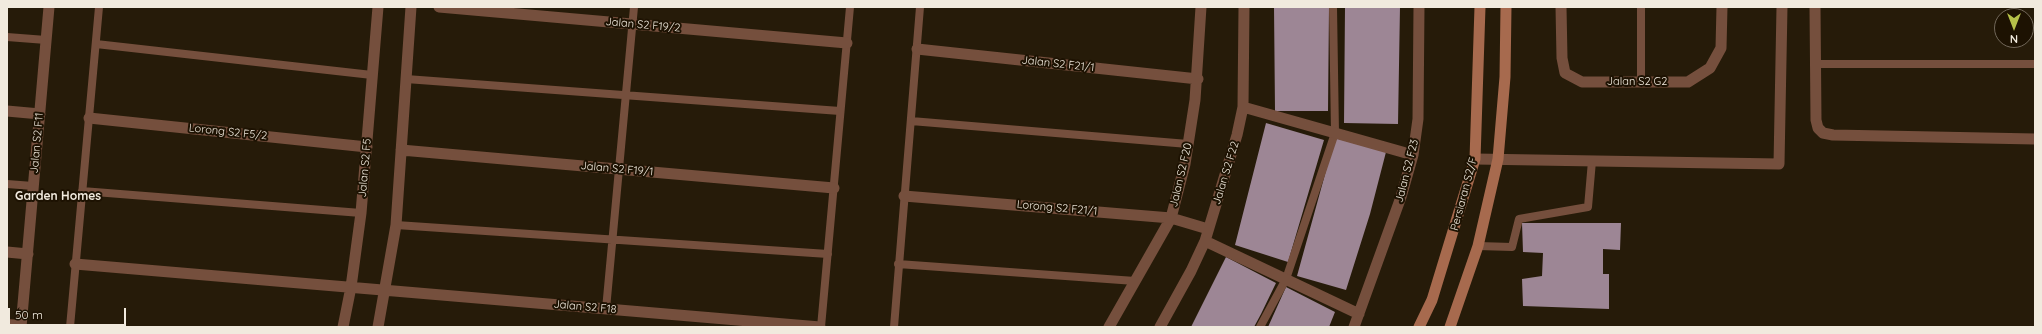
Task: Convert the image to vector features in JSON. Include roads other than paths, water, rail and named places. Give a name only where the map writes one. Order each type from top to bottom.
[{"type":"main road","name":"Persiaran S2/F","points":[[1419,327],[1432,300],[1475,159],[1480,7]]},
{"type":"main road","points":[[1450,327],[1478,246],[1498,159],[1505,77],[1506,7]]},
{"type":"street","name":"Jalan S2 F11","points":[[21,325],[49,7]]},
{"type":"street","name":"Jalan S2 F5","points":[[343,327],[351,287],[361,212],[378,7]]},
{"type":"street","points":[[378,327],[396,225],[411,7]]},
{"type":"street","name":"Jalan S2 F19/2","points":[[439,7],[847,42]]},
{"type":"street","name":"Jalan S2 F20","points":[[1110,327],[1134,280],[1171,218],[1185,164],[1198,79],[1202,7]]},
{"type":"street","name":"Jalan S2 F22","points":[[1160,327],[1191,271],[1205,241],[1237,135],[1243,107],[1244,7]]},
{"type":"street","name":"Jalan S2 F23","points":[[1354,327],[1401,197],[1413,155],[1418,119],[1419,7]]},
{"type":"street","name":"Jalan S2 G2","points":[[1561,7],[1562,58],[1565,73],[1582,82],[1688,82],[1710,68],[1721,48],[1722,7]]},
{"type":"street","points":[[1475,159],[1779,164],[1782,7]]},
{"type":"street","points":[[1815,7],[1816,120],[1818,128],[1823,133],[1833,135],[2035,139]]},
{"type":"street","name":"Jalan S2 F21/1","points":[[917,49],[1198,79]]},
{"type":"street","points":[[1243,107],[1413,155]]},
{"type":"street","points":[[7,111],[40,114]]},
{"type":"street","name":"Lorong S2 F5/2","points":[[89,118],[367,147]]},
{"type":"street","name":"Jalan S2 F19/1","points":[[401,150],[834,188]]},
{"type":"street","name":"Lorong S2 F21/1","points":[[904,196],[1171,218],[1208,229]]},
{"type":"street","points":[[1205,241],[1359,314]]},
{"type":"street","points":[[7,252],[28,254]]},
{"type":"street","name":"Jalan S2 F18","points":[[75,264],[820,327]]},
{"type":"lane","points":[[70,327],[99,7]]},
{"type":"lane","points":[[606,309],[634,7]]},
{"type":"lane","points":[[820,327],[850,7]]},
{"type":"lane","points":[[894,327],[920,7]]},
{"type":"lane","points":[[1260,327],[1286,280],[1335,133],[1333,7]]},
{"type":"lane","points":[[1641,7],[1641,82]]},
{"type":"lane","points":[[7,37],[46,40]]},
{"type":"lane","points":[[96,44],[372,75]]},
{"type":"lane","points":[[1815,64],[2035,64]]},
{"type":"lane","points":[[406,79],[840,111]]},
{"type":"lane","points":[[911,121],[1188,144]]},
{"type":"lane","points":[[1478,246],[1512,247],[1519,219],[1588,207],[1592,161]]},
{"type":"lane","points":[[7,184],[33,186]]},
{"type":"lane","points":[[82,191],[361,212]]},
{"type":"lane","points":[[396,225],[828,254]]},
{"type":"lane","points":[[898,264],[1134,280]]},
{"type":"lane","points":[[7,323],[21,325]]},
{"type":"district","name":"Garden Homes","points":[[58,196]]}]
